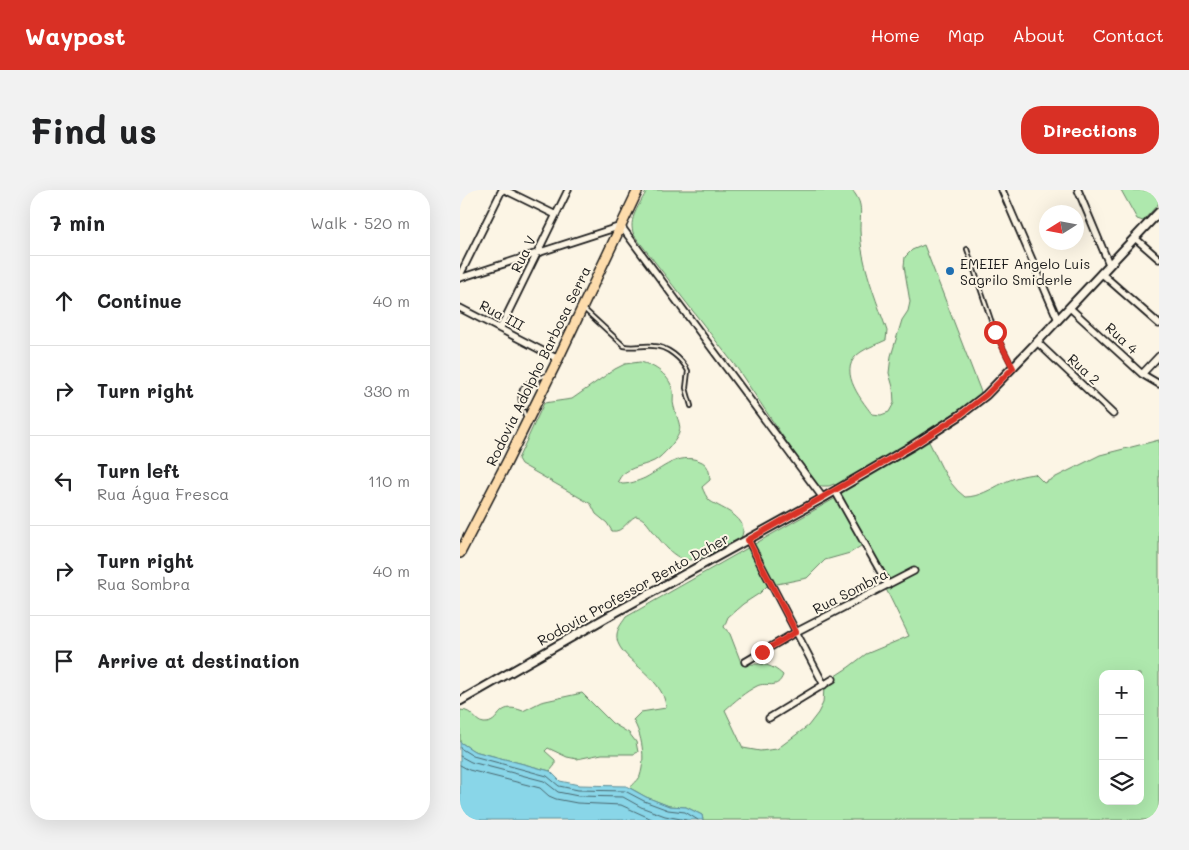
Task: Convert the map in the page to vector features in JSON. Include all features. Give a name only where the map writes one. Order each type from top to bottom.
[{"type":"main road","name":"Rodovia Adolpho Barbosa Serra","points":[[461,549],[528,421],[638,190]]},
{"type":"street","points":[[460,276],[503,190],[556,215]]},
{"type":"street","name":"Rua V","points":[[500,329],[568,190]]},
{"type":"street","points":[[1002,190],[1058,320]]},
{"type":"street","points":[[1078,190],[1110,264]]},
{"type":"street","name":"Rodovia Professor Bento Daher","points":[[460,701],[607,617],[823,498],[959,416],[986,395],[1013,368],[1159,212]]},
{"type":"street","points":[[460,276],[621,226],[823,498]]},
{"type":"street","points":[[1135,238],[1159,259]]},
{"type":"street","points":[[1101,273],[1159,324]]},
{"type":"street","name":"Rua III","points":[[460,308],[558,359]]},
{"type":"street","name":"Rua 4","points":[[1070,308],[1142,374],[1159,384]]},
{"type":"street","name":"Rua 2","points":[[1037,342],[1113,414]]},
{"type":"street","points":[[1142,374],[1159,356]]},
{"type":"street","points":[[835,491],[888,585]]},
{"type":"street","points":[[748,540],[824,685]]},
{"type":"street","name":"Rua Sombra","points":[[744,662],[796,632],[914,571]]},
{"type":"street","points":[[769,718],[833,679]]},
{"type":"lane","points":[[967,249],[995,332],[1013,368]]},
{"type":"lane","points":[[582,308],[624,346],[654,345],[676,356],[688,372],[686,388],[691,406]]},
{"type":"lane","points":[[528,421],[520,400],[524,386],[530,381],[551,374]]},
{"type":"green space","points":[[647,190],[852,190],[860,204],[863,256],[887,331],[886,340],[861,352],[850,366],[852,383],[872,414],[881,415],[889,412],[894,403],[893,387],[889,373],[891,356],[902,320],[908,311],[910,302],[904,266],[905,257],[912,250],[924,245],[981,392],[980,396],[924,433],[946,476],[965,497],[980,494],[1027,475],[1035,474],[1044,483],[1100,455],[1159,440],[1159,820],[703,820],[702,815],[686,807],[669,806],[630,788],[639,778],[643,762],[641,740],[633,720],[641,712],[666,708],[663,696],[657,686],[630,659],[618,643],[617,634],[619,627],[626,617],[841,495],[834,484],[819,486],[794,453],[737,368],[634,235],[632,223]],"holes":[[[864,544],[909,636],[866,654],[829,680],[824,687],[823,703],[818,713],[808,726],[777,749],[760,751],[743,748],[725,710],[753,688],[778,683],[783,675],[769,666],[742,665],[730,634],[724,627],[728,617],[767,586],[807,578],[825,560],[850,553]]]},
{"type":"green space","points":[[1121,190],[1159,190],[1159,203],[1143,221],[1137,219]]},
{"type":"green space","points":[[640,362],[661,372],[669,381],[673,391],[673,405],[680,428],[677,437],[669,448],[658,458],[629,470],[618,481],[622,484],[637,481],[677,460],[692,459],[705,464],[710,477],[710,480],[702,487],[706,496],[710,501],[734,515],[742,525],[743,531],[741,538],[701,558],[692,560],[676,556],[661,542],[644,520],[636,516],[619,530],[612,531],[607,523],[596,514],[591,504],[521,464],[518,459],[544,403],[572,399],[615,369],[625,364]]},
{"type":"green space","points":[[582,693],[612,723],[629,733],[636,742],[638,752],[634,754],[602,754],[577,759],[567,757],[548,748],[545,751],[555,760],[555,765],[550,771],[474,751],[460,742],[460,710],[468,712],[478,721],[484,723],[494,720],[503,710],[508,708],[523,711],[541,702]]},
{"type":"water","points":[[460,742],[474,751],[550,771],[560,781],[579,785],[626,786],[646,797],[669,806],[686,807],[702,815],[703,820],[460,820]]},
{"type":"place","name":"EMEIEF Angelo Luis Sagrilo Smiderle","points":[[950,271]]},
{"type":"route","points":[[762,652],[796,632],[748,540],[912,446],[971,408],[1013,368],[995,332]]}]
